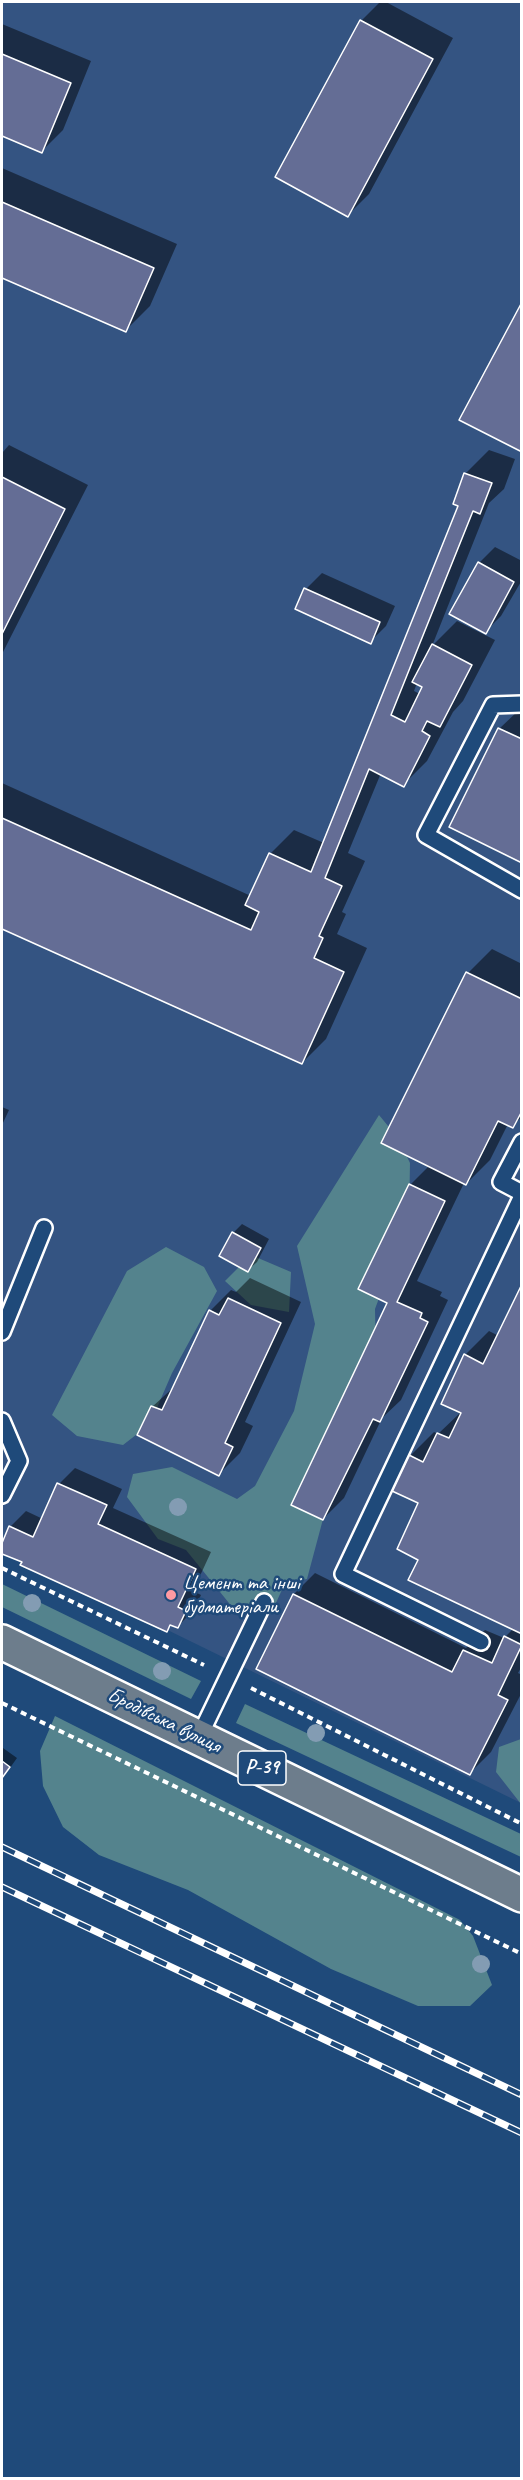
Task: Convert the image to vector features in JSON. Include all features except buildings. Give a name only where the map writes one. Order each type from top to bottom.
[{"type":"main road","name":"Бродівська вулиця","points":[[2,1642],[522,1894]]},
{"type":"lane","points":[[522,704],[493,705],[426,835],[522,890]]},
{"type":"lane","points":[[481,1642],[343,1574],[522,1194],[501,1182],[522,1142]]},
{"type":"lane","points":[[2,1332],[44,1228]]},
{"type":"lane","points":[[2,1421],[19,1461],[2,1495]]},
{"type":"lane","points":[[199,1737],[264,1602]]},
{"type":"path","points":[[2,1568],[228,1676],[522,1824]]},
{"type":"path","points":[[2,1703],[522,1954]]},
{"type":"shaded area","points":[[2,2],[521,2],[521,1803],[2,1549]]},
{"type":"green space","points":[[379,1115],[398,1138],[410,1163],[409,1217],[375,1309],[376,1360],[334,1478],[307,1579],[285,1583],[271,1614],[233,1608],[186,1550],[158,1539],[127,1497],[133,1474],[172,1467],[237,1499],[255,1486],[294,1411],[315,1324],[297,1246]]},
{"type":"green space","points":[[166,1247],[204,1267],[217,1291],[172,1373],[150,1424],[123,1445],[77,1436],[52,1415],[127,1271]]},
{"type":"green space","points":[[251,1255],[291,1272],[289,1312],[251,1305],[225,1281]]},
{"type":"green space","points":[[2,1584],[201,1681],[191,1699],[2,1607]]},
{"type":"green space","points":[[245,1704],[521,1834],[521,1857],[236,1723]]},
{"type":"green space","points":[[55,1716],[460,1920],[473,1936],[492,1985],[470,2006],[418,2006],[331,1969],[188,1890],[99,1855],[63,1827],[43,1786],[40,1751]]},
{"type":"green space","points":[[522,1739],[521,1804],[496,1772],[499,1747]]},
{"type":"railway","points":[[2,1847],[522,2095]]},
{"type":"railway","points":[[2,1887],[522,2133]]},
{"type":"place","name":"Цемент та інші будматеріали","points":[[171,1595]]}]
